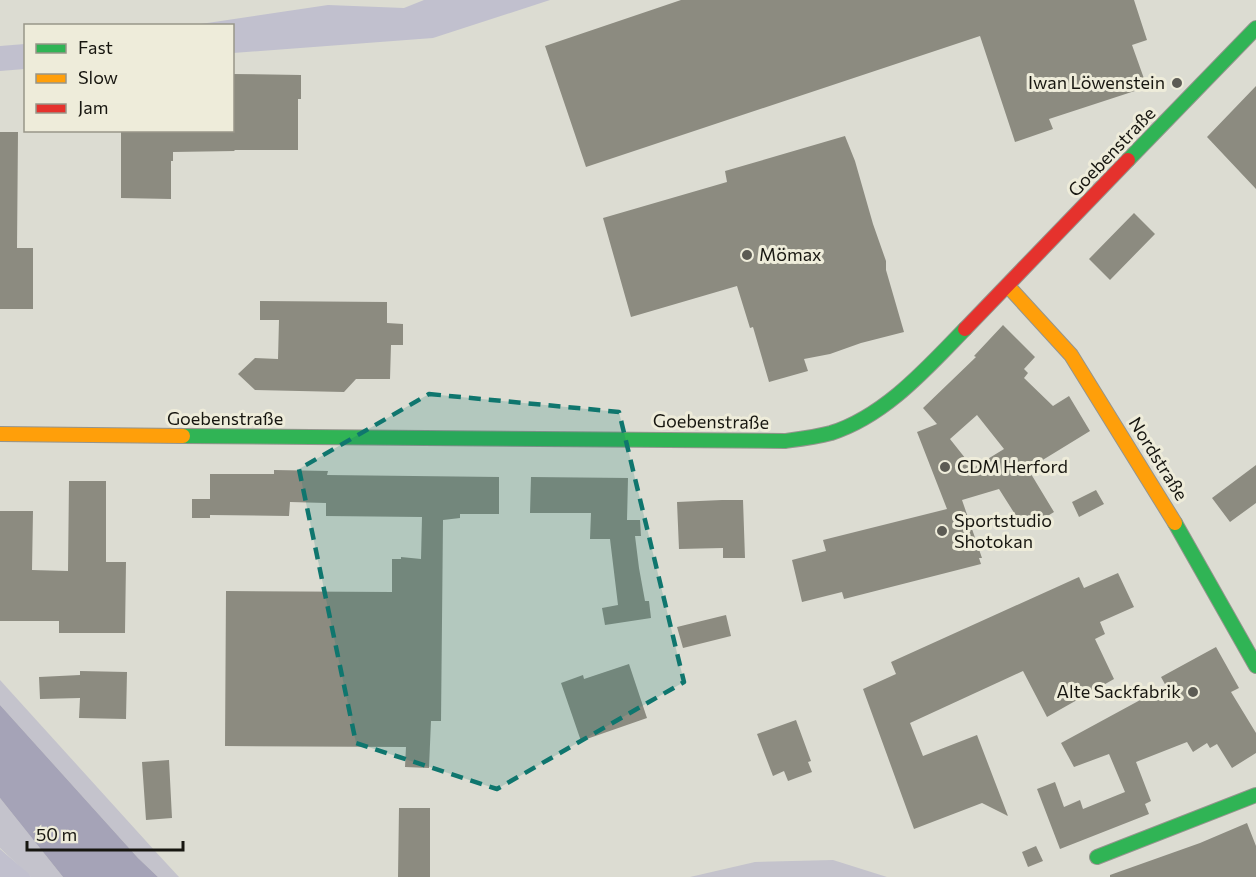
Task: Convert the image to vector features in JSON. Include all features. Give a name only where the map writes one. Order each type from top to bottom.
[{"type":"street","name":"Goebenstraße","points":[[0,434],[773,441],[810,439],[852,426],[896,396],[1008,286],[1256,28]]},
{"type":"street","name":"Nordstraße","points":[[1008,286],[1071,355],[1160,497],[1256,666]]},
{"type":"street","points":[[1097,857],[1256,795]]},
{"type":"highlighted area","points":[[429,394],[619,412],[684,682],[497,789],[356,743],[299,469]]},
{"type":"shaded area","points":[[424,0],[550,0],[433,38],[234,53],[234,24],[201,24],[328,5],[404,8]]},
{"type":"shaded area","points":[[24,44],[24,69],[0,71],[0,46]]},
{"type":"shaded area","points":[[0,680],[179,877],[158,877],[138,858],[0,705]]},
{"type":"shaded area","points":[[0,705],[138,858],[158,877],[63,877],[0,798]]},
{"type":"shaded area","points":[[0,798],[63,877],[31,877],[0,848]]},
{"type":"shaded area","points":[[0,849],[28,873],[31,877],[0,877]]},
{"type":"shaded area","points":[[833,860],[887,877],[690,877],[755,862]]},
{"type":"building","points":[[681,0],[1134,0],[1147,40],[1132,45],[1147,87],[1049,119],[1053,129],[1015,142],[980,36],[586,167],[545,46]]},
{"type":"building","points":[[234,74],[301,75],[301,99],[298,99],[298,150],[173,152],[171,199],[121,198],[121,132],[234,132]]},
{"type":"building","points":[[1256,86],[1256,189],[1207,137]]},
{"type":"building","points":[[0,132],[18,132],[17,248],[33,248],[33,309],[0,309]]},
{"type":"building","name":"Mömax","points":[[845,136],[886,261],[886,270],[904,332],[830,354],[804,359],[808,371],[769,382],[753,327],[750,328],[737,286],[631,317],[603,218],[727,182],[725,171]]},
{"type":"building","points":[[1134,213],[1155,234],[1110,280],[1089,259]]},
{"type":"building","points":[[260,301],[387,302],[387,323],[403,324],[403,345],[391,345],[390,379],[356,379],[344,392],[255,390],[238,374],[255,358],[278,359],[279,320],[260,320]]},
{"type":"building","points":[[1003,325],[1035,357],[1024,369],[1028,373],[1024,378],[1053,406],[1069,396],[1090,431],[1028,469],[1054,512],[1025,530],[999,489],[962,500],[982,558],[979,558],[981,564],[844,599],[842,592],[802,602],[792,560],[826,551],[823,540],[947,509],[917,432],[937,424],[923,408],[976,357],[974,356]],"holes":[[[977,415],[1004,449],[973,468],[950,439]]]},
{"type":"building","points":[[1256,465],[1256,503],[1230,522],[1212,498]]},
{"type":"building","points":[[274,470],[328,471],[327,475],[499,477],[499,514],[460,514],[460,518],[443,520],[441,721],[431,721],[429,768],[405,767],[406,747],[225,746],[226,591],[392,592],[392,559],[401,559],[401,557],[421,559],[422,517],[326,516],[326,503],[290,502],[289,516],[210,515],[210,518],[192,518],[192,499],[210,499],[210,474],[274,474]]},
{"type":"building","points":[[531,477],[628,478],[627,520],[640,520],[641,536],[635,536],[645,601],[649,601],[651,618],[605,625],[602,608],[618,605],[610,539],[590,539],[591,513],[530,513]]},
{"type":"building","points":[[69,481],[106,481],[106,562],[126,562],[125,633],[59,633],[59,621],[0,621],[0,511],[33,511],[32,570],[68,571]]},
{"type":"building","points":[[1096,490],[1104,504],[1079,517],[1072,502]]},
{"type":"building","points":[[743,500],[745,558],[723,558],[723,548],[679,549],[677,502]]},
{"type":"building","points":[[1118,573],[1134,607],[1100,622],[1105,634],[1095,639],[1114,679],[1047,717],[1023,671],[910,723],[923,756],[977,735],[1008,816],[982,803],[914,829],[863,689],[896,674],[891,662],[1079,577],[1084,588]]},
{"type":"building","points":[[726,615],[731,636],[683,648],[677,627]]},
{"type":"building","points":[[1216,647],[1239,688],[1231,692],[1256,733],[1256,753],[1232,768],[1217,744],[1210,748],[1207,743],[1193,752],[1187,742],[1136,762],[1151,801],[1145,804],[1149,814],[1060,849],[1037,789],[1055,782],[1064,807],[1080,800],[1083,809],[1125,792],[1109,754],[1074,767],[1061,743],[1166,686],[1161,677]]},
{"type":"building","points":[[629,664],[647,718],[581,741],[561,683],[583,675],[584,679]]},
{"type":"building","points":[[80,671],[127,672],[126,719],[79,718],[80,698],[40,699],[39,677],[80,675]]},
{"type":"building","points":[[796,720],[811,761],[808,762],[812,772],[788,781],[784,771],[773,776],[757,734]]},
{"type":"building","points":[[169,760],[172,818],[146,820],[142,762]]},
{"type":"building","points":[[399,808],[430,808],[430,877],[398,877]]},
{"type":"building","points":[[1247,823],[1256,846],[1256,877],[1110,877],[1110,875],[1200,843]]},
{"type":"building","points":[[1036,846],[1043,861],[1028,867],[1022,852]]},
{"type":"traffic: fast","points":[[1128,160],[1256,28]]},
{"type":"traffic: fast","points":[[183,436],[785,441],[831,433],[869,415],[904,389],[965,329]]},
{"type":"traffic: fast","points":[[1175,523],[1256,666]]},
{"type":"traffic: fast","points":[[1097,857],[1256,795]]},
{"type":"traffic: slow","points":[[1008,286],[1071,355],[1175,523]]},
{"type":"traffic: slow","points":[[0,434],[183,436]]},
{"type":"traffic: jam","points":[[965,329],[1128,160]]},
{"type":"place","name":"Iwan Löwenstein","points":[[1177,83]]},
{"type":"place","name":"Mömax","points":[[747,255]]},
{"type":"place","name":"CDM Herford","points":[[945,467]]},
{"type":"place","name":"Sportstudio Shotokan","points":[[942,531]]},
{"type":"place","name":"Alte Sackfabrik","points":[[1193,692]]}]
